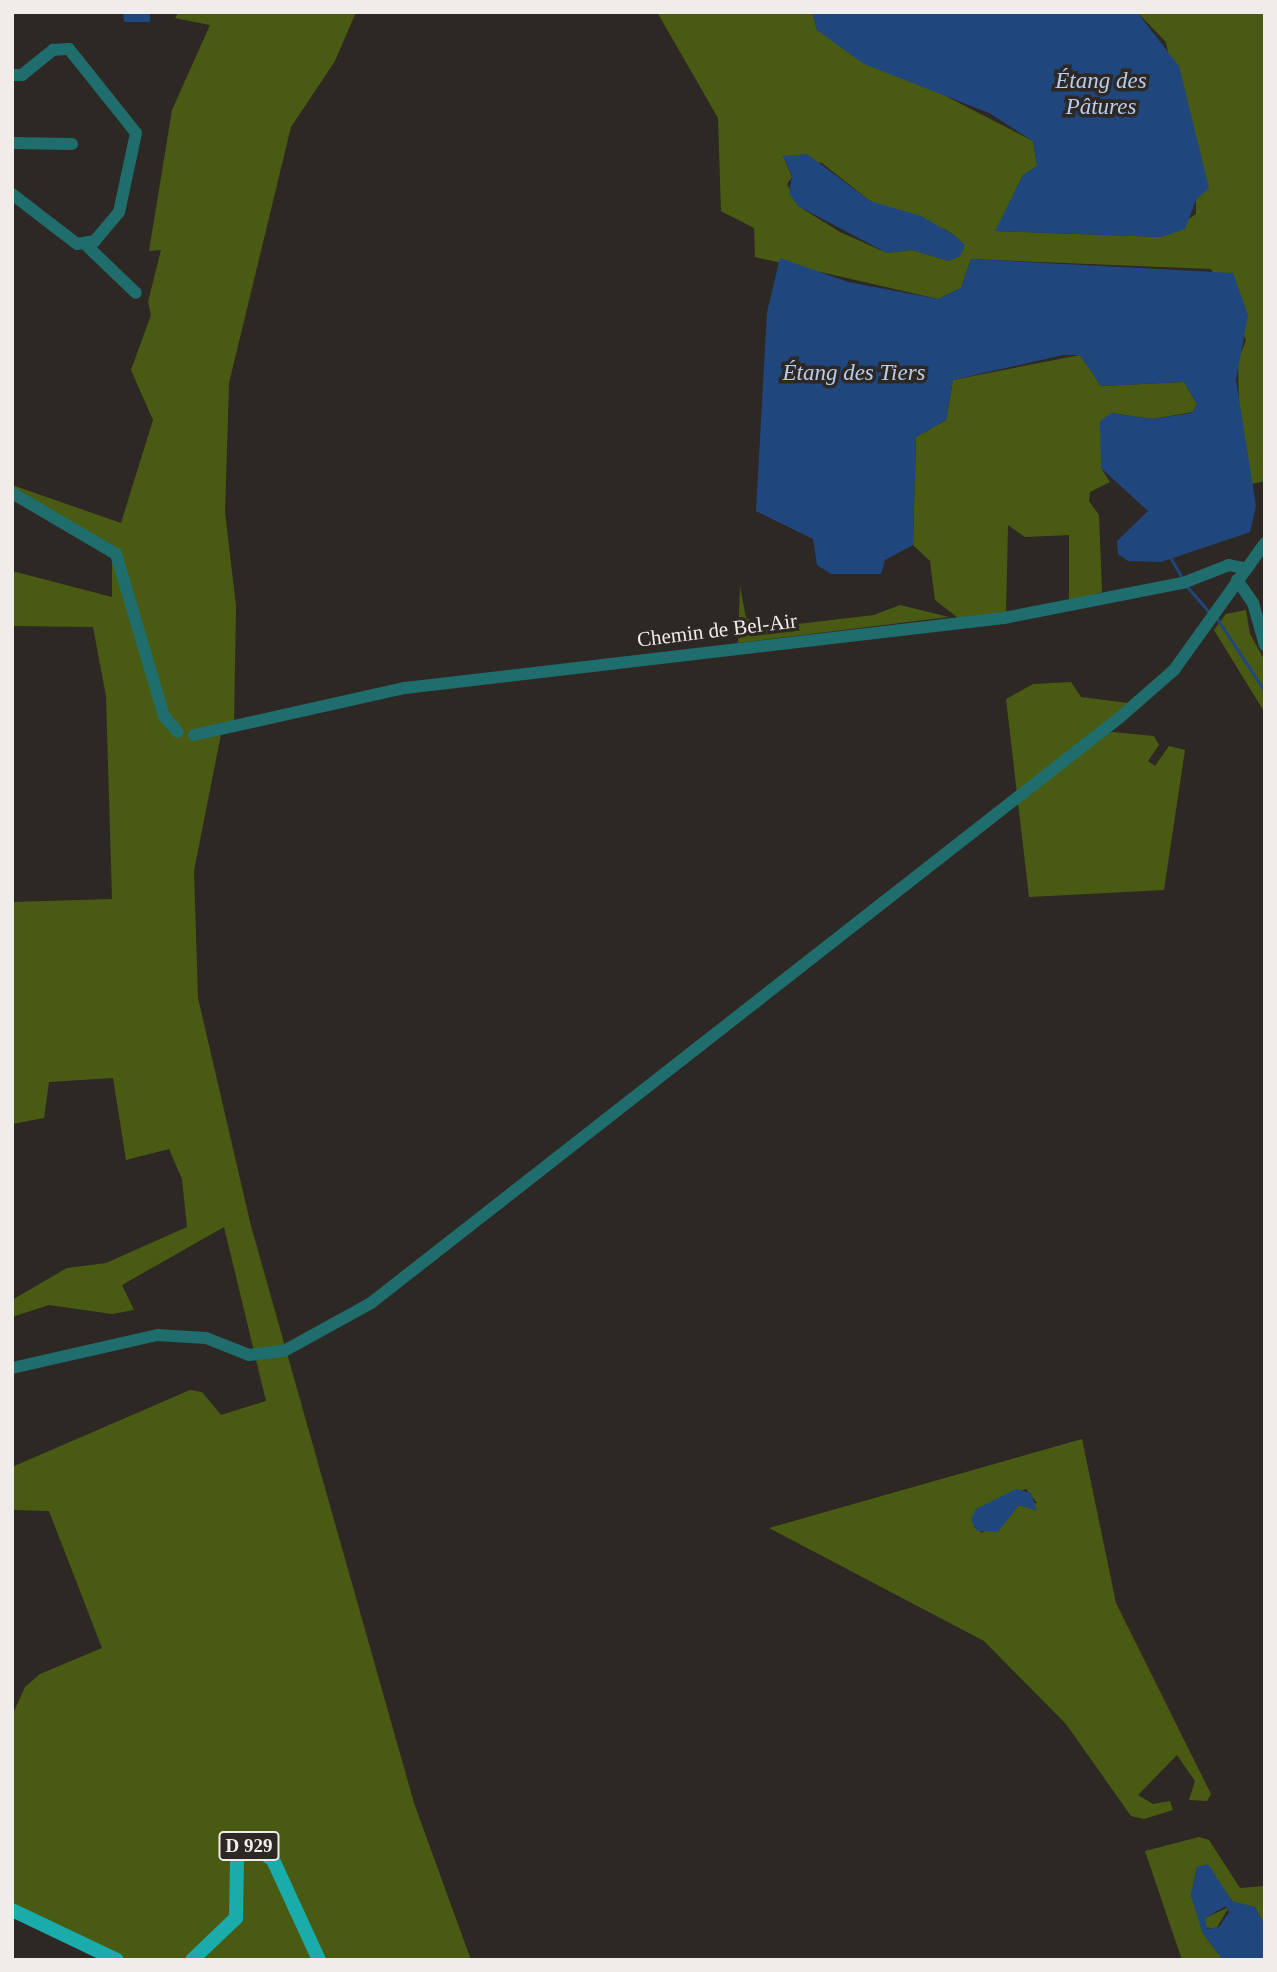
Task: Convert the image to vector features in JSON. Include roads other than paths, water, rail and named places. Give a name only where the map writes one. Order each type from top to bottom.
[{"type":"main road","name":"D 929","points":[[192,1960],[236,1918],[237,1858],[253,1845],[273,1860],[318,1960]]},
{"type":"main road","points":[[12,1910],[117,1960]]},
{"type":"street","points":[[12,75],[22,75],[53,50],[69,49],[136,133],[119,212],[90,243]]},
{"type":"street","points":[[12,142],[72,144]]},
{"type":"street","points":[[12,194],[90,243],[136,293]]},
{"type":"street","points":[[12,493],[116,554],[164,716],[178,732]]},
{"type":"street","points":[[12,1368],[157,1335],[206,1338],[253,1355],[312,1340],[445,1249],[1119,718],[1174,670],[1215,617],[1243,568],[1265,543]]},
{"type":"street","points":[[1243,568],[1265,548]]},
{"type":"street","name":"Chemin de Bel-Air","points":[[194,735],[405,688],[1004,618],[1186,582],[1231,565],[1243,568]]},
{"type":"street","points":[[1237,580],[1253,603],[1265,645]]},
{"type":"water","points":[[123,12],[150,12],[150,22],[124,22]]},
{"type":"water","name":"Étang des Pâtures","points":[[812,12],[1137,12],[1179,66],[1209,188],[1196,200],[1185,229],[1162,237],[995,231],[1023,175],[1037,166],[1033,141],[989,113],[864,64],[817,30]]},
{"type":"water","points":[[807,154],[870,201],[921,216],[954,235],[965,245],[960,256],[949,261],[912,250],[887,253],[798,206],[789,193],[792,176],[783,156]]},
{"type":"water","name":"Étang des Tiers","points":[[780,258],[848,282],[938,299],[961,288],[971,259],[1233,273],[1248,315],[1236,380],[1256,506],[1250,532],[1161,562],[1128,561],[1118,554],[1117,541],[1148,511],[1101,468],[1100,421],[1111,413],[1152,419],[1192,413],[1197,404],[1184,382],[1101,386],[1080,355],[1063,355],[953,380],[946,420],[916,437],[913,545],[885,560],[881,574],[831,574],[817,565],[813,539],[756,511],[767,312]]},
{"type":"water","points":[[1016,1489],[1031,1493],[1037,1511],[1019,1505],[998,1532],[977,1531],[971,1520],[976,1509]]},
{"type":"water","points":[[1208,1864],[1232,1901],[1255,1907],[1265,1925],[1265,1958],[1223,1960],[1202,1932],[1191,1895],[1197,1867]],"holes":[[[1226,1906],[1229,1912],[1219,1927],[1207,1929],[1205,1918]]]},
{"type":"waterway","points":[[1171,558],[1183,579]]},
{"type":"waterway","points":[[1186,585],[1209,611]]},
{"type":"waterway","points":[[1217,618],[1265,691]]}]
